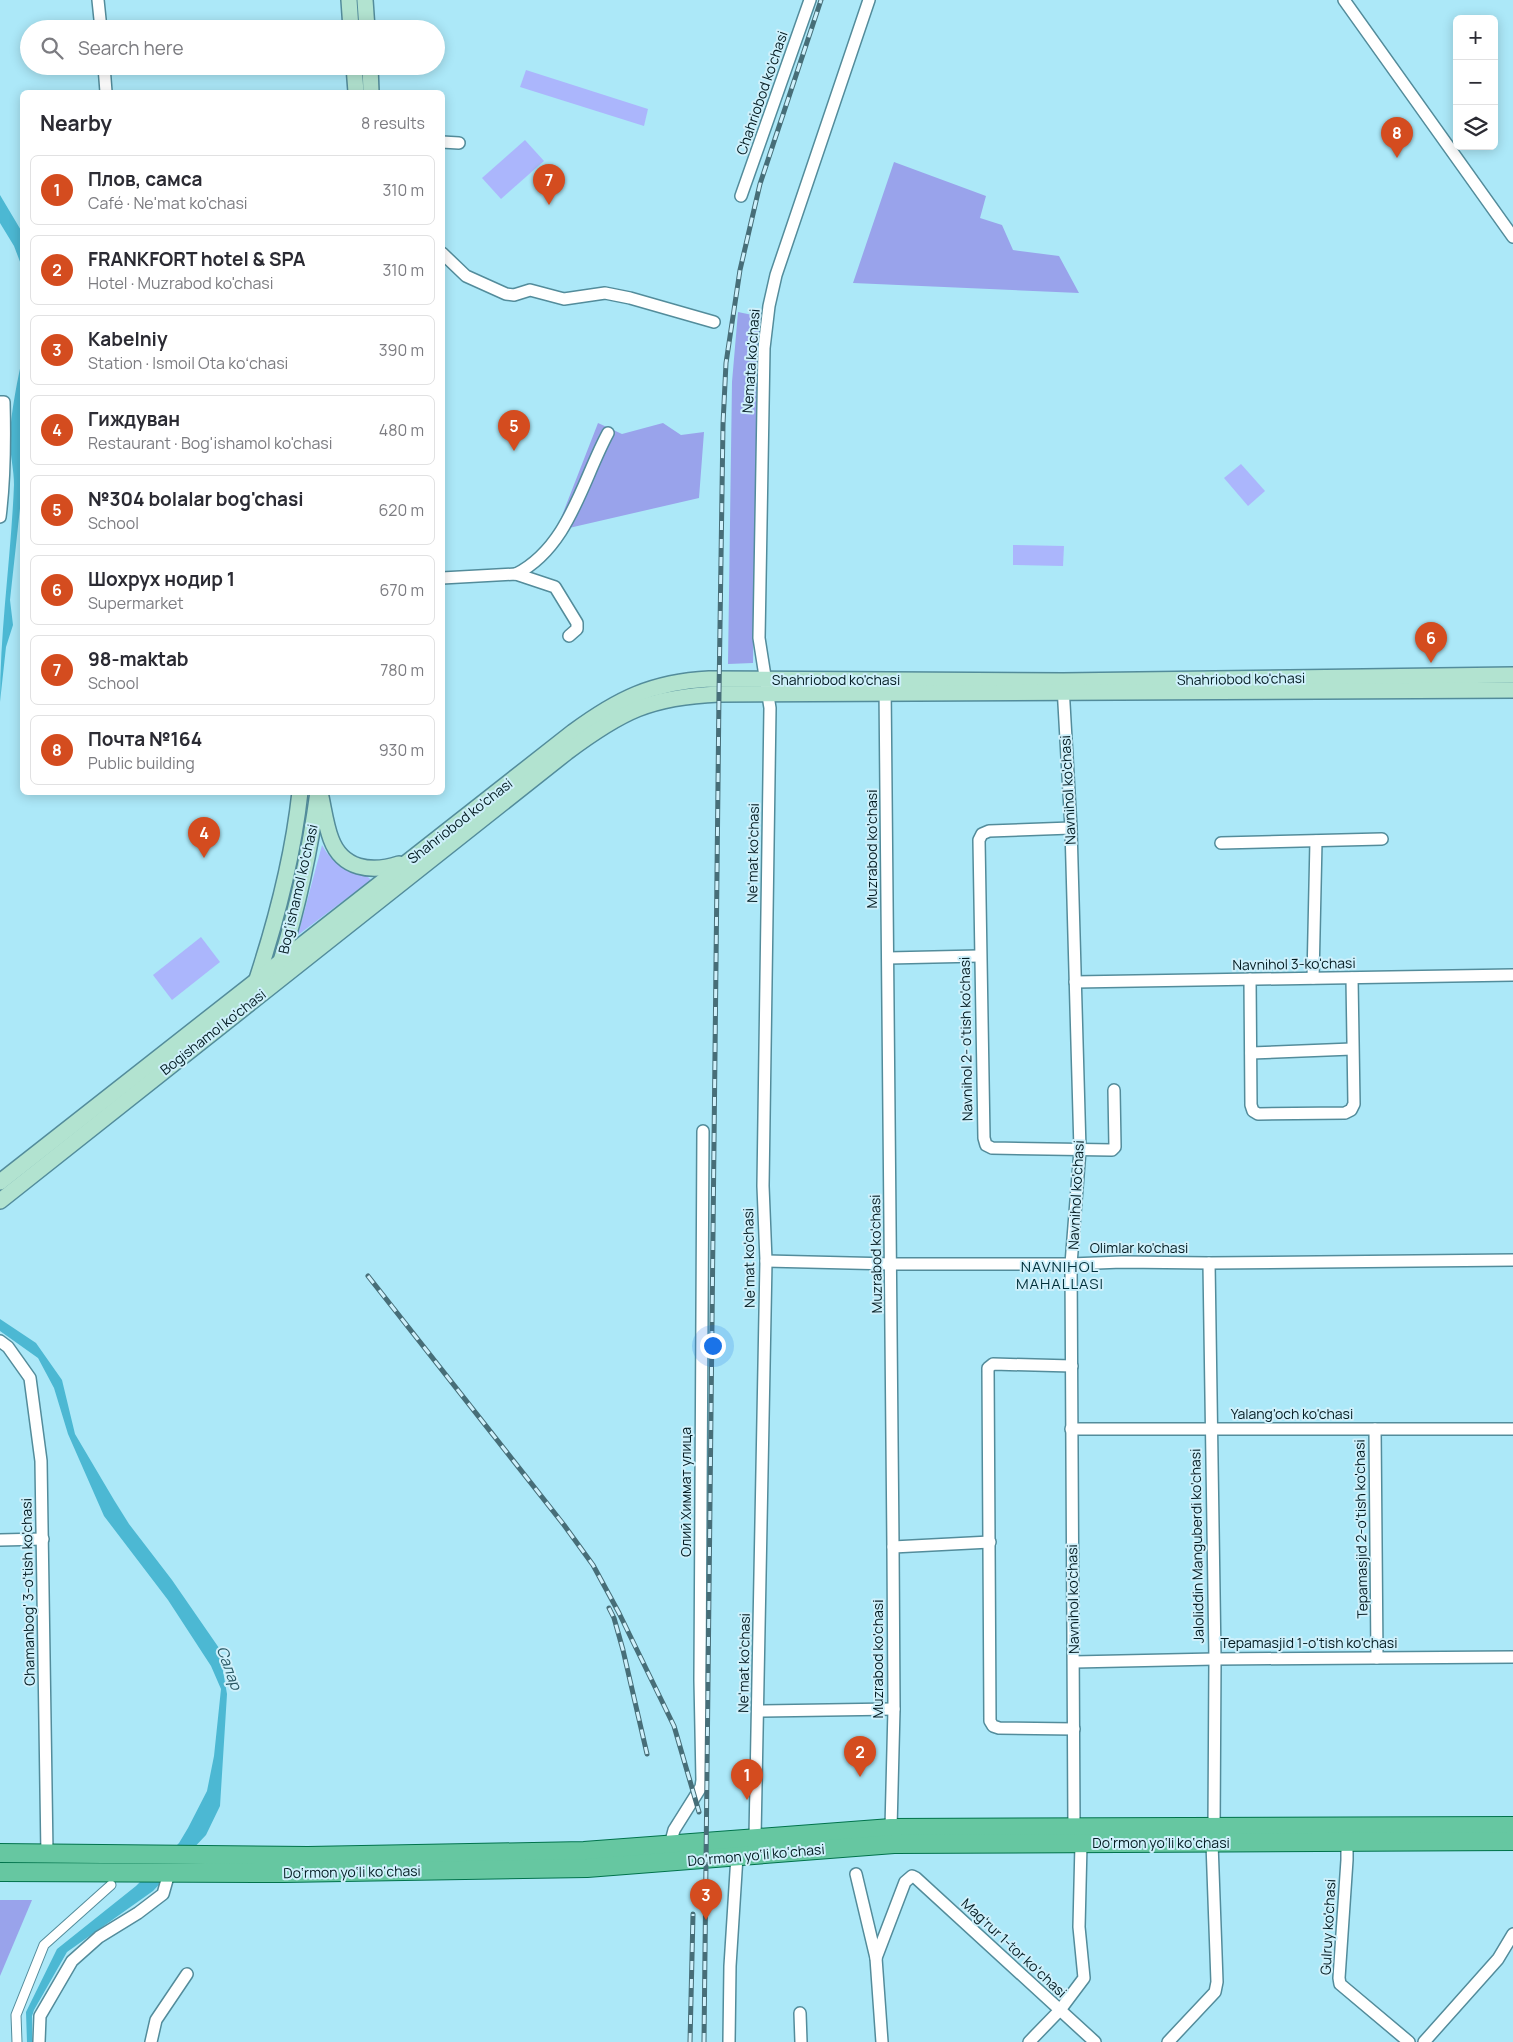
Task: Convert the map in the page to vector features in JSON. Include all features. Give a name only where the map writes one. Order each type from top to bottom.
[{"type":"main road","points":[[349,0],[350,20]]},
{"type":"main road","points":[[365,0],[366,20]]},
{"type":"main road","points":[[355,75],[356,90]]},
{"type":"main road","points":[[370,75],[371,90]]},
{"type":"main road","name":"Shahriobod ko'chasi","points":[[1063,687],[1513,675]]},
{"type":"main road","name":"Shahriobod ko'chasi","points":[[274,984],[323,936],[413,856],[572,732],[630,697],[652,687],[677,681],[709,679],[767,687]]},
{"type":"main road","name":"Shahriobod ko'chasi","points":[[258,979],[281,960],[323,936],[567,752],[617,717],[644,706],[677,697],[767,687],[1513,690]]},
{"type":"main road","name":"Bog'ishamol ko'chasi","points":[[258,979],[286,881],[300,795]]},
{"type":"main road","name":"Bog'ishamol ko'chasi","points":[[274,984],[308,857],[318,795]]},
{"type":"main road","points":[[320,795],[330,837],[336,850],[346,860],[361,867],[377,870],[392,866],[413,856]]},
{"type":"main road","name":"Bogishamol ko'chasi","points":[[0,1201],[172,1055],[258,979],[274,984]]},
{"type":"main road","name":"Bogishamol ko'chasi","points":[[0,1182],[172,1055],[274,984]]},
{"type":"main road","name":"Do‘rmon yo‘li ko‘chasi","points":[[283,1864],[584,1851],[891,1828],[1213,1836],[1513,1826]]},
{"type":"main road","name":"Do‘rmon yo‘li ko‘chasi","points":[[0,1853],[121,1854],[230,1864],[587,1868],[894,1844],[1079,1833]]},
{"type":"main road","name":"Do‘rmon yo‘li ko‘chasi","points":[[1213,1836],[1347,1842],[1513,1840]]},
{"type":"main road","name":"Do‘rmon yo‘li ko‘chasi","points":[[0,1872],[116,1879],[230,1864]]},
{"type":"street","points":[[98,0],[100,20]]},
{"type":"street","name":"Chahriobod ko'chasi","points":[[741,196],[810,0]]},
{"type":"street","name":"Nemata ko'chasi","points":[[767,687],[762,666],[759,638],[763,364],[769,306],[776,274],[869,0]]},
{"type":"street","points":[[1344,0],[1513,237]]},
{"type":"street","points":[[105,75],[106,90]]},
{"type":"street","points":[[445,142],[459,144]]},
{"type":"street","points":[[445,255],[466,276],[506,294],[514,295],[530,290],[564,298],[605,293],[630,298],[714,322]]},
{"type":"street","points":[[0,402],[4,402],[0,517]]},
{"type":"street","points":[[516,574],[531,567],[552,545],[576,503],[608,432]]},
{"type":"street","points":[[445,578],[516,574],[555,587],[577,623],[577,629],[569,636]]},
{"type":"street","name":"Ne'mat ko'chasi","points":[[755,1837],[766,1261],[763,1186],[770,708],[767,687]]},
{"type":"street","name":"Muzrabod ko'chasi","points":[[885,687],[892,1264],[894,1709],[891,1828]]},
{"type":"street","name":"Navnihol ko'chasi","points":[[1029,2042],[1060,2010],[1083,1982],[1084,1978],[1079,1927],[1079,1833],[1074,1729],[1071,1429],[1071,1264],[1080,1150],[1071,828],[1063,687]]},
{"type":"street","name":"Navnihol 2- o'tish ko'chasi","points":[[1071,828],[989,831],[982,834],[979,840],[984,1138],[986,1145],[992,1148],[1112,1150],[1116,1147],[1114,1090]]},
{"type":"street","points":[[1221,843],[1382,839]]},
{"type":"street","points":[[1314,978],[1316,841]]},
{"type":"street","points":[[888,958],[980,956]]},
{"type":"street","name":"Navnihol 3-ko'chasi","points":[[1075,982],[1513,975]]},
{"type":"street","points":[[1250,979],[1250,1105],[1253,1111],[1258,1114],[1345,1113],[1352,1110],[1354,1104],[1352,978]]},
{"type":"street","points":[[1251,1053],[1352,1049]]},
{"type":"street","name":"Олий Химмат улица","points":[[670,1845],[674,1830],[701,1786],[702,1780],[700,1680],[703,1131]]},
{"type":"street","name":"Olimlar ko'chasi","points":[[766,1261],[892,1264],[1071,1264],[1122,1262],[1513,1260]]},
{"type":"street","name":"Jaloliddin Manguberdi ko'chasi","points":[[1209,1263],[1210,1429],[1215,1659],[1213,1836]]},
{"type":"street","name":"Chamanbog' 3-o'tish ko'chasi","points":[[0,1341],[8,1347],[30,1378],[40,1460],[43,1539],[46,1854]]},
{"type":"street","points":[[1072,1366],[994,1364],[988,1368],[990,1721],[993,1726],[998,1728],[1074,1729]]},
{"type":"street","name":"Yalang'och ko'chasi","points":[[1071,1429],[1513,1430]]},
{"type":"street","name":"Tepamasjid 2-o'tish ko'chasi","points":[[1375,1429],[1377,1658]]},
{"type":"street","points":[[0,1540],[43,1539]]},
{"type":"street","points":[[893,1547],[990,1542]]},
{"type":"street","name":"Tepamasjid 1-o'tish ko'chasi","points":[[1074,1662],[1513,1657]]},
{"type":"street","points":[[758,1711],[894,1709]]},
{"type":"street","points":[[1168,2042],[1215,1992],[1217,1982],[1213,1836]]},
{"type":"street","name":"Gulruy ko'chasi","points":[[1347,1842],[1340,1984],[1409,2042]]},
{"type":"street","points":[[729,2042],[730,1966],[737,1856]]},
{"type":"street","points":[[39,2042],[40,2016],[72,1961],[99,1937],[138,1913],[164,1894],[168,1873]]},
{"type":"street","points":[[856,1874],[876,1958],[882,2042]]},
{"type":"street","name":"Magʻrur 1-tor koʻchasi","points":[[876,1958],[905,1882],[912,1876],[1095,2042]]},
{"type":"street","points":[[17,2042],[16,2015],[44,1945],[116,1879]]},
{"type":"street","points":[[1424,2042],[1498,1960],[1513,1934]]},
{"type":"street","points":[[151,2042],[156,2020],[186,1974]]},
{"type":"street","points":[[800,2013],[801,2042]]},
{"type":"shaded area","points":[[526,70],[648,109],[644,126],[520,87]]},
{"type":"shaded area","points":[[525,140],[544,161],[501,199],[482,178]]},
{"type":"shaded area","points":[[894,162],[986,196],[980,218],[1002,225],[1013,250],[1059,256],[1079,293],[853,283]]},
{"type":"shaded area","points":[[0,195],[20,229],[20,262],[14,246],[0,223]]},
{"type":"shaded area","points":[[738,312],[762,317],[757,382],[753,663],[728,664],[732,382]]},
{"type":"shaded area","points":[[20,370],[20,508],[10,600],[13,625],[6,647],[0,702],[0,675],[14,485],[10,431]]},
{"type":"shaded area","points":[[598,423],[622,434],[663,423],[681,435],[704,432],[699,498],[556,531]]},
{"type":"shaded area","points":[[1241,464],[1265,491],[1248,506],[1224,478]]},
{"type":"shaded area","points":[[1013,545],[1064,546],[1063,566],[1013,565]]},
{"type":"shaded area","points":[[322,845],[340,866],[358,874],[365,874],[371,880],[298,935]]},
{"type":"shaded area","points":[[201,937],[220,962],[172,1000],[153,975]]},
{"type":"shaded area","name":"Салар","points":[[0,1319],[36,1343],[62,1380],[75,1434],[129,1524],[172,1580],[219,1648],[227,1694],[220,1806],[206,1835],[153,1891],[67,1952],[34,2010],[32,2016],[32,2042],[27,2042],[26,2012],[57,1949],[136,1886],[179,1843],[188,1828],[207,1791],[214,1756],[221,1689],[211,1666],[168,1600],[104,1516],[68,1434],[54,1388],[38,1358],[0,1331]]},
{"type":"shaded area","points":[[0,1900],[32,1900],[0,1976]]},
{"type":"railway","points":[[704,2042],[719,694],[723,424],[726,363],[740,270],[760,184],[821,0]]},
{"type":"railway","points":[[368,1276],[564,1525],[593,1565],[619,1613],[674,1726],[699,1812]]},
{"type":"railway","points":[[609,1608],[614,1618],[623,1650],[647,1754]]},
{"type":"railway","points":[[690,2042],[693,1914]]},
{"type":"place","name":"Почта №164","points":[[1397,158]]},
{"type":"place","name":"98-maktab","points":[[549,205]]},
{"type":"place","name":"№304 bolalar bog'chasi","points":[[514,451]]},
{"type":"place","name":"Шохрух нодир 1","points":[[1431,663]]},
{"type":"place","name":"Гиждуван","points":[[204,858]]},
{"type":"place","name":"FRANKFORT hotel & SPA","points":[[860,1777]]},
{"type":"place","name":"Плов, самса","points":[[747,1800]]},
{"type":"place","name":"Kabelniy","points":[[706,1920]]},
{"type":"district","name":"NAVNIHOL MAHALLASI","points":[[1060,1276]]}]
